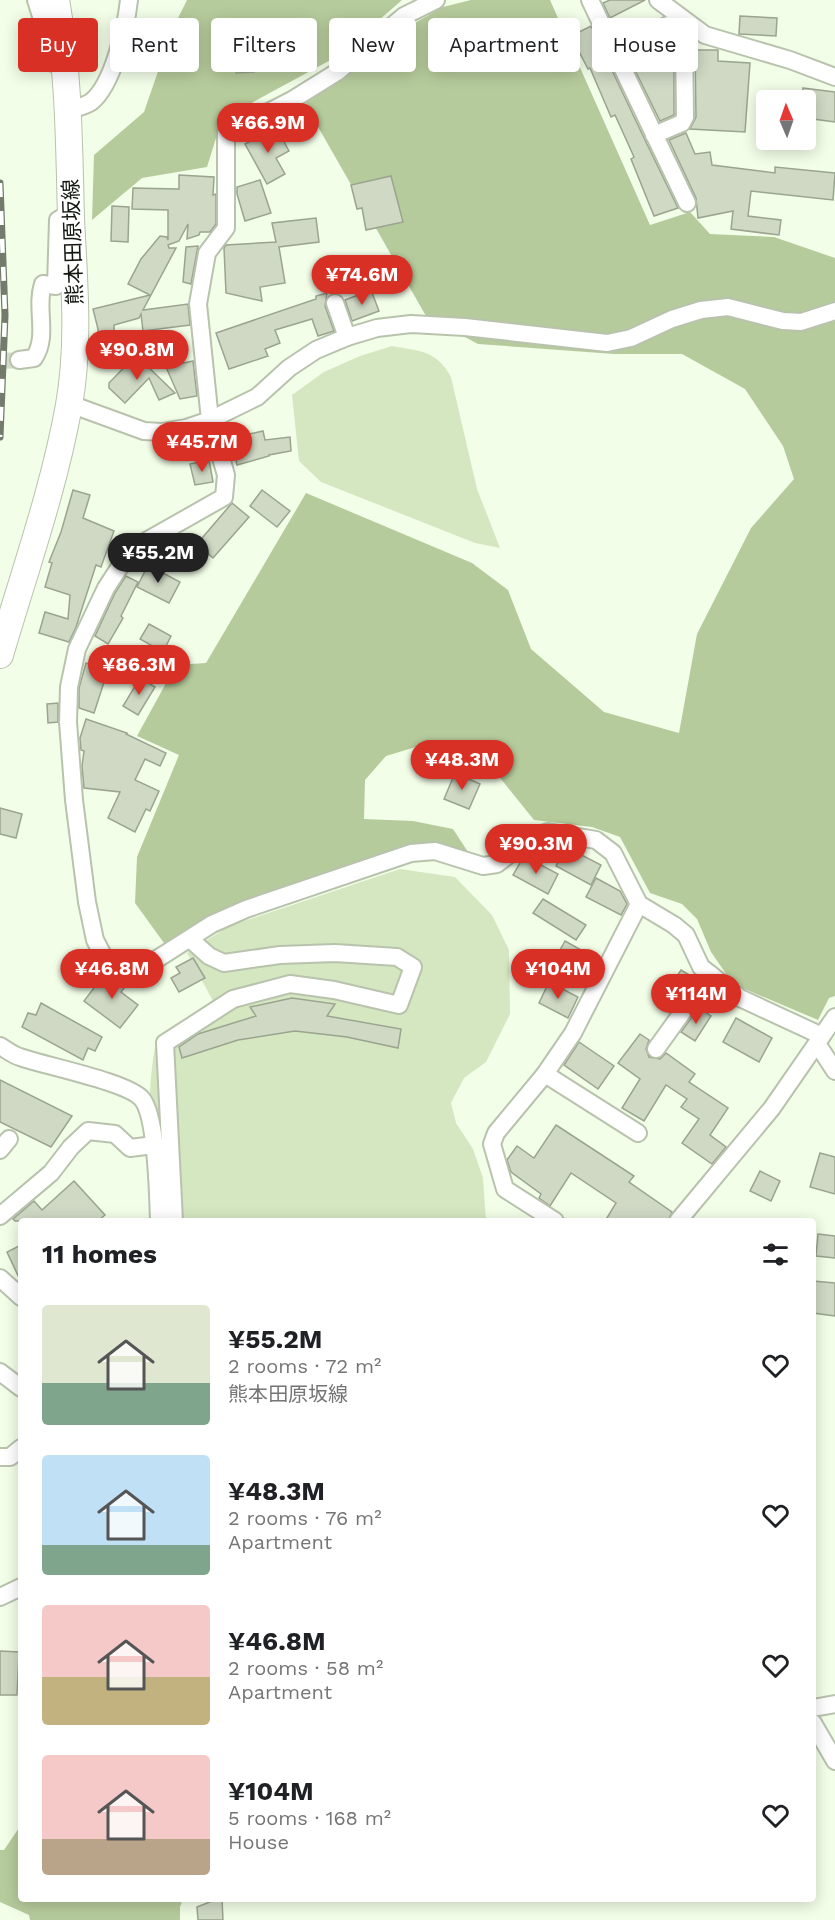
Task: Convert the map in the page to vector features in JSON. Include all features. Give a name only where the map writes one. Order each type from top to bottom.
[{"type":"main road","name":"熊本田原坂線","points":[[0,655],[45,501],[70,404],[74,373],[75,320],[65,216],[68,111],[65,56],[56,0]]},
{"type":"street","points":[[19,360],[34,358],[40,350],[39,294],[43,284],[56,286],[65,216],[51,48],[36,0]]},
{"type":"street","points":[[68,111],[90,102],[102,89],[124,32],[129,0]]},
{"type":"street","points":[[436,0],[404,16],[337,72],[292,100],[226,134],[226,228],[207,253],[198,304],[210,420],[226,475],[224,497],[141,544],[119,568],[106,588],[77,649],[69,687],[68,722],[74,800],[87,902],[95,940],[105,959],[122,968],[143,968],[212,924],[246,909],[411,853],[435,851],[483,866],[497,864],[530,838],[548,832],[596,840],[613,853],[639,904],[686,934],[701,967],[740,998],[820,1040],[835,1071]]},
{"type":"street","points":[[590,0],[598,18]]},
{"type":"street","points":[[657,0],[676,18]]},
{"type":"street","points":[[698,30],[835,77]]},
{"type":"street","points":[[624,72],[687,204]]},
{"type":"street","points":[[654,135],[682,123],[685,117],[684,72]]},
{"type":"street","points":[[335,303],[347,337]]},
{"type":"street","points":[[70,404],[144,430],[162,432],[210,420],[257,398],[289,368],[316,350],[377,328],[411,324],[465,327],[607,343],[632,338],[672,319],[701,310],[728,307],[783,321],[801,322],[835,311]]},
{"type":"street","points":[[550,1218],[506,1190],[492,1144],[496,1133],[545,1074],[573,1033],[639,904]]},
{"type":"street","points":[[174,1218],[165,1043],[233,999],[290,984],[334,990],[399,1005],[413,967],[397,957],[335,953],[280,954],[224,963],[209,956],[190,939]]},
{"type":"street","points":[[656,1049],[710,974]]},
{"type":"street","points":[[680,1218],[772,1108],[835,1017]]},
{"type":"street","points":[[0,1046],[18,1056],[119,1085],[141,1097],[147,1108],[154,1145],[159,1218]]},
{"type":"street","points":[[545,1074],[638,1133]]},
{"type":"street","points":[[0,1216],[51,1173],[71,1147],[88,1131],[115,1134],[130,1148],[154,1145]]},
{"type":"street","points":[[0,1277],[18,1294]]},
{"type":"street","points":[[0,1372],[18,1386]]},
{"type":"street","points":[[0,1457],[10,1457],[18,1450]]},
{"type":"street","points":[[0,1597],[18,1588]]},
{"type":"street","points":[[816,1707],[835,1704]]},
{"type":"street","points":[[816,1728],[835,1761]]},
{"type":"green space","points":[[187,0],[402,0],[381,18],[329,18],[329,61],[317,67],[317,18],[211,18],[211,72],[309,72],[222,119],[207,167],[142,178],[92,220],[94,155],[144,112],[158,72],[199,72],[199,18],[178,18]]},
{"type":"green space","points":[[471,0],[550,0],[558,18],[428,18],[428,72],[580,72],[580,68],[650,225],[690,212],[710,234],[774,237],[835,258],[835,996],[829,998],[818,1020],[733,984],[711,952],[697,919],[682,904],[650,893],[620,837],[592,827],[534,820],[497,774],[477,761],[419,746],[386,756],[365,780],[364,819],[413,821],[453,829],[468,852],[441,847],[241,905],[164,943],[135,903],[137,857],[179,755],[137,736],[176,665],[206,663],[306,493],[472,563],[508,590],[531,649],[604,712],[679,733],[697,634],[751,528],[794,479],[783,446],[745,389],[682,354],[614,354],[478,344],[426,316],[305,104],[348,72],[416,72],[416,22],[443,7]]},
{"type":"green space","points":[[392,346],[426,353],[439,361],[451,377],[477,489],[500,548],[475,543],[321,482],[299,461],[292,395],[324,372],[360,356]]},
{"type":"green space","points":[[400,869],[455,877],[492,915],[509,950],[510,1014],[486,1062],[464,1078],[451,1103],[456,1123],[473,1149],[483,1178],[486,1218],[153,1218],[149,1105],[157,1037],[213,1001],[187,953],[229,926]]},
{"type":"green space","points":[[18,1829],[18,1902],[182,1902],[180,1920],[30,1920],[29,1915],[0,1902],[0,1850],[4,1850]]},
{"type":"building","points":[[610,0],[645,0],[610,18],[603,3]]},
{"type":"building","points":[[740,16],[777,18],[776,36],[739,34]]},
{"type":"building","points":[[591,26],[592,72],[613,72],[678,208],[654,216],[631,159],[634,157],[615,115],[611,117],[590,68],[588,69],[580,53],[580,32]]},
{"type":"building","points":[[698,50],[718,50],[718,61],[750,63],[745,132],[690,129],[696,117],[695,72],[698,72]]},
{"type":"building","points":[[636,72],[674,72],[674,115],[660,121]]},
{"type":"building","points":[[803,88],[835,92],[835,122],[816,119],[816,90],[803,90]]},
{"type":"building","points":[[276,127],[289,151],[276,158],[285,174],[267,184],[245,144]]},
{"type":"building","points":[[686,133],[695,154],[710,152],[712,165],[775,173],[775,167],[835,173],[833,200],[751,191],[748,216],[781,220],[779,235],[731,229],[733,211],[698,218],[696,198],[669,140]]},
{"type":"building","points":[[179,175],[214,177],[216,224],[210,232],[200,232],[199,235],[187,239],[188,224],[179,241],[168,245],[169,248],[176,248],[143,310],[188,304],[190,325],[143,331],[141,314],[139,318],[114,325],[115,367],[99,367],[98,329],[93,309],[150,295],[128,284],[141,259],[160,236],[167,237],[168,240],[168,210],[132,209],[133,188],[179,189]]},
{"type":"building","points":[[391,176],[403,222],[366,230],[362,208],[357,209],[351,185]]},
{"type":"building","points":[[260,180],[271,213],[245,221],[237,187]]},
{"type":"building","points":[[112,206],[129,207],[128,242],[111,241]]},
{"type":"building","points":[[316,218],[319,242],[279,247],[285,283],[260,287],[262,301],[226,293],[224,248],[226,245],[276,242],[272,223]]},
{"type":"building","points":[[198,246],[191,284],[183,282],[186,247]]},
{"type":"building","points":[[371,290],[379,311],[352,321],[345,300]]},
{"type":"building","points":[[327,293],[325,306],[334,331],[318,336],[312,319],[275,330],[280,343],[265,349],[268,356],[229,369],[216,333],[316,299],[316,296]]},
{"type":"building","points":[[174,346],[179,364],[193,361],[197,396],[180,399],[159,351]]},
{"type":"building","points":[[136,355],[175,393],[159,400],[149,378],[125,403],[109,388],[109,383]]},
{"type":"building","points":[[263,431],[265,440],[290,437],[291,451],[237,465],[231,438]]},
{"type":"building","points":[[209,460],[213,482],[195,485],[190,464]]},
{"type":"building","points":[[73,490],[90,495],[83,518],[114,531],[101,567],[96,565],[69,642],[39,633],[45,612],[68,619],[70,595],[45,587],[52,563],[49,562],[61,532]]},
{"type":"building","points":[[262,490],[290,511],[277,527],[250,506]]},
{"type":"building","points":[[232,503],[249,517],[213,558],[197,544]]},
{"type":"building","points":[[148,565],[180,582],[169,603],[137,587]]},
{"type":"building","points":[[126,576],[138,582],[121,616],[123,618],[108,644],[95,636],[115,593]]},
{"type":"building","points":[[149,624],[171,636],[163,652],[140,639]]},
{"type":"building","points":[[86,663],[108,670],[94,713],[79,708],[79,688]]},
{"type":"building","points":[[140,678],[155,687],[138,715],[123,706]]},
{"type":"building","points":[[58,703],[58,722],[48,723],[47,704]]},
{"type":"building","points":[[86,719],[127,733],[166,753],[160,766],[145,759],[135,780],[159,791],[150,811],[146,809],[135,832],[108,818],[120,792],[84,788],[82,766],[84,751],[81,750],[80,738]]},
{"type":"building","points":[[455,773],[480,784],[469,809],[444,799]]},
{"type":"building","points":[[0,808],[22,814],[16,838],[0,834]]},
{"type":"building","points":[[566,847],[601,865],[591,885],[556,866]]},
{"type":"building","points":[[524,856],[558,874],[548,894],[513,875]]},
{"type":"building","points":[[596,878],[620,891],[627,904],[621,915],[586,897]]},
{"type":"building","points":[[543,899],[586,925],[576,940],[533,913]]},
{"type":"building","points":[[565,941],[599,960],[589,979],[555,959]]},
{"type":"building","points":[[193,958],[205,978],[179,992],[171,978],[180,973],[176,967]]},
{"type":"building","points":[[681,970],[694,978],[671,1010],[660,1002]]},
{"type":"building","points":[[106,972],[128,983],[121,992],[138,1005],[120,1028],[84,1001]]},
{"type":"building","points":[[549,982],[578,997],[568,1018],[539,1003]]},
{"type":"building","points":[[292,998],[335,1004],[327,1016],[401,1029],[398,1048],[347,1037],[295,1031],[238,1040],[182,1058],[179,1047],[198,1034],[256,1016],[250,1007]]},
{"type":"building","points":[[41,1003],[102,1037],[95,1051],[88,1048],[83,1060],[22,1027],[28,1013],[36,1015]]},
{"type":"building","points":[[699,1008],[711,1016],[695,1041],[681,1032]]},
{"type":"building","points":[[736,1018],[772,1038],[759,1062],[723,1042]]},
{"type":"building","points":[[640,1034],[649,1040],[646,1049],[649,1057],[660,1059],[666,1053],[695,1074],[689,1082],[728,1108],[710,1135],[726,1147],[712,1164],[682,1143],[699,1119],[681,1107],[687,1099],[666,1085],[644,1121],[622,1108],[640,1079],[618,1063]]},
{"type":"building","points":[[579,1042],[614,1066],[598,1089],[564,1065]]},
{"type":"building","points":[[0,1080],[72,1116],[51,1147],[0,1122]]},
{"type":"building","points":[[556,1125],[634,1176],[629,1182],[672,1212],[669,1218],[607,1218],[616,1203],[571,1173],[550,1206],[539,1198],[541,1194],[511,1172],[507,1160],[517,1146],[534,1158]]},
{"type":"building","points":[[820,1153],[835,1157],[835,1194],[810,1187]]},
{"type":"building","points":[[760,1171],[780,1181],[771,1201],[750,1191]]},
{"type":"building","points":[[74,1181],[105,1215],[102,1218],[18,1218],[18,1221],[13,1219],[34,1201],[42,1210]]},
{"type":"building","points":[[818,1234],[835,1236],[835,1258],[816,1256]]},
{"type":"building","points":[[18,1246],[18,1276],[7,1252]]},
{"type":"building","points":[[816,1281],[835,1283],[835,1316],[816,1313]]},
{"type":"building","points":[[0,1651],[18,1652],[17,1695],[0,1695]]},
{"type":"building","points":[[210,1902],[222,1902],[223,1920],[198,1920],[197,1907]]},
{"type":"tunnel","points":[[0,361],[19,360]]},
{"type":"railway","points":[[0,183],[5,315],[0,437]]}]
